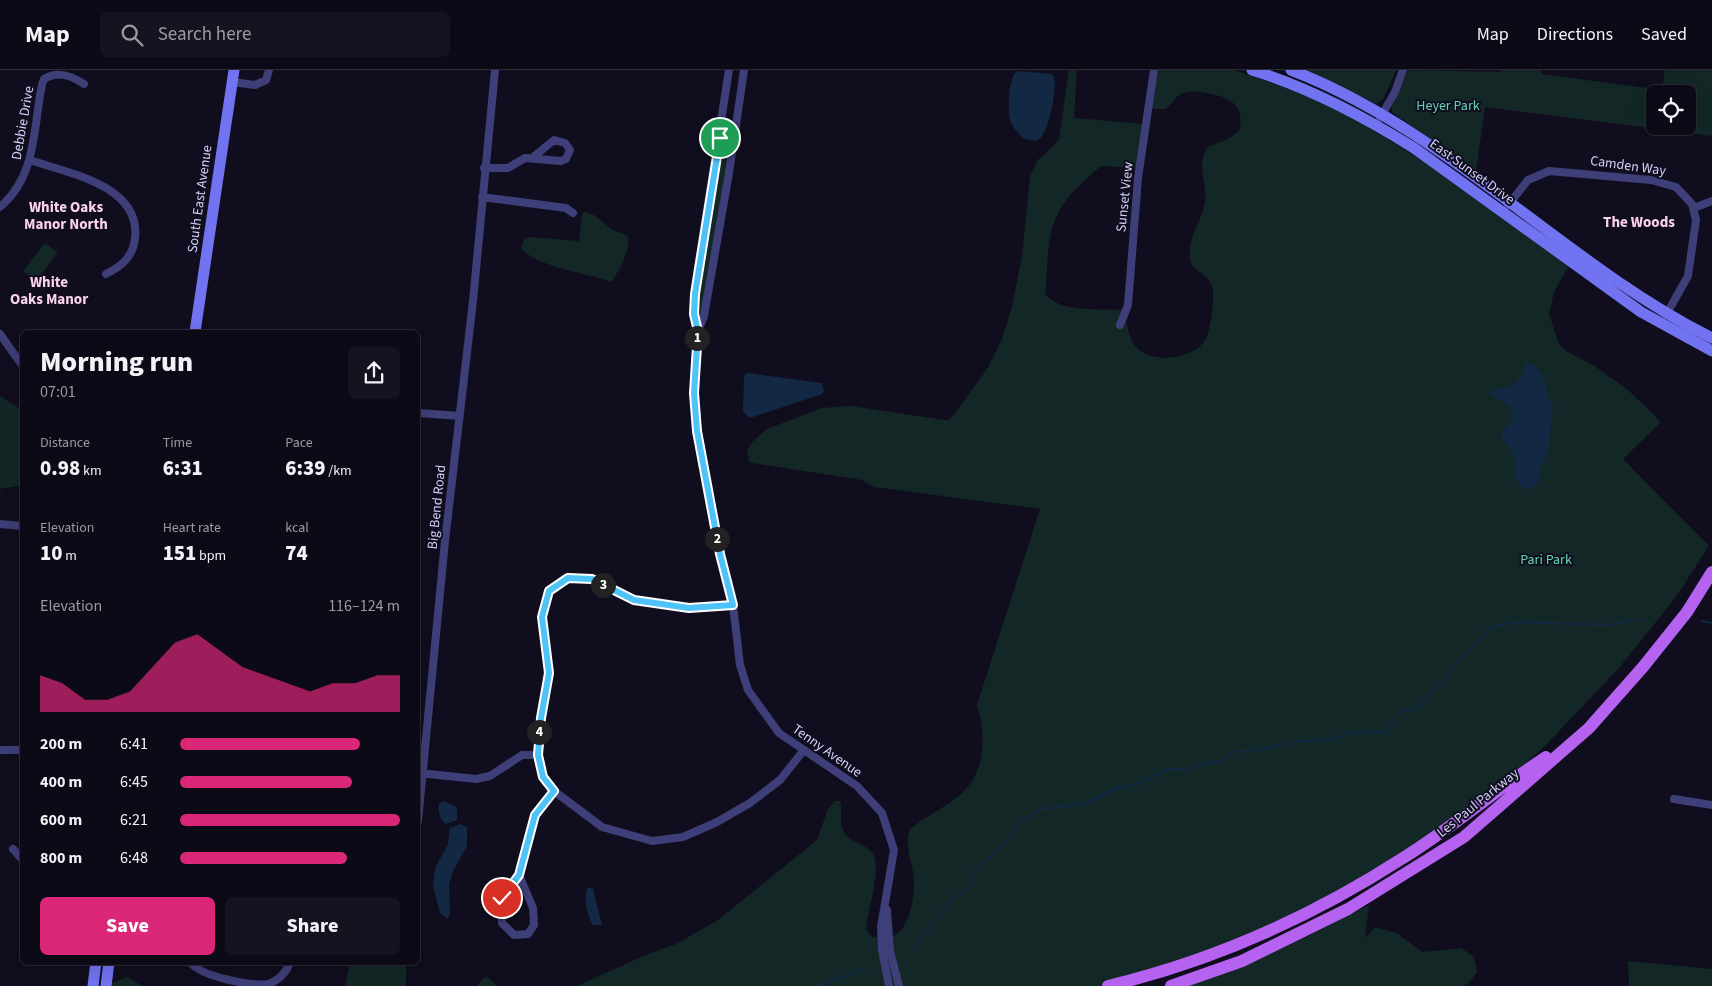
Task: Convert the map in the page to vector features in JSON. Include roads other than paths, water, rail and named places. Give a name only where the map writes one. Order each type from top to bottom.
[{"type":"main road","name":"South East Avenue","points":[[195,330],[234,70]]},
{"type":"main road","name":"East Sunset Drive","points":[[1252,70],[1379,119]]},
{"type":"main road","name":"East Sunset Drive","points":[[1291,70],[1327,85],[1379,119],[1506,207],[1641,312],[1688,326],[1712,338]]},
{"type":"main road","points":[[1664,319],[1712,351]]},
{"type":"main road","name":"Les Paul Parkway","points":[[1171,986],[1242,961],[1348,909],[1464,837],[1590,728],[1643,667],[1687,612],[1712,572]]},
{"type":"main road","name":"Les Paul Parkway","points":[[1108,986],[1191,962],[1260,935],[1316,908],[1404,858],[1453,824],[1498,789],[1590,728]]},
{"type":"main road","points":[[92,986],[96,965]]},
{"type":"main road","points":[[106,986],[109,965]]},
{"type":"street","points":[[232,82],[258,85],[266,80],[268,70]]},
{"type":"street","name":"Big Bend Road","points":[[420,773],[460,416],[494,70]]},
{"type":"street","name":"Tenny Avenue","points":[[729,70],[695,294],[694,314],[698,331],[694,393],[697,431],[720,554],[733,605],[740,665],[748,690],[779,733],[857,786],[882,814],[894,850],[881,927],[882,950],[889,986]]},
{"type":"street","name":"Tenny Avenue","points":[[698,331],[704,316],[744,70]]},
{"type":"street","name":"Sunset View","points":[[1120,325],[1128,305],[1138,178],[1154,70]]},
{"type":"street","points":[[1379,119],[1395,92],[1403,70]]},
{"type":"street","name":"Debbie Drive","points":[[0,207],[17,188],[30,160],[44,79],[59,73],[73,77],[84,84]]},
{"type":"street","points":[[720,138],[734,140]]},
{"type":"street","points":[[484,168],[508,168],[522,159],[532,158],[561,162],[566,159],[570,150],[565,142],[554,140],[532,158]]},
{"type":"street","points":[[30,160],[105,187],[120,197],[127,205],[136,228],[134,247],[125,263],[106,274]]},
{"type":"street","name":"Camden Way","points":[[1506,207],[1535,175],[1559,170],[1665,182],[1684,193],[1694,208]]},
{"type":"street","points":[[482,197],[566,208],[572,213]]},
{"type":"street","points":[[1664,319],[1690,271],[1696,220],[1694,208],[1712,201]]},
{"type":"street","points":[[704,230],[718,232]]},
{"type":"street","points":[[0,334],[20,362]]},
{"type":"street","points":[[420,413],[460,416]]},
{"type":"street","points":[[0,524],[20,526]]},
{"type":"street","points":[[733,605],[689,608],[634,600],[592,579],[568,578],[549,591],[542,617],[549,673],[541,718],[538,755],[543,777],[554,791],[602,827],[652,841],[683,837],[717,822],[750,803],[780,780],[804,750]]},
{"type":"street","points":[[0,750],[20,750]]},
{"type":"street","points":[[420,773],[476,779],[490,776],[522,755],[538,755]]},
{"type":"street","points":[[519,875],[533,908],[534,925],[528,934],[514,935],[502,922],[502,898],[519,875],[535,815],[554,791]]},
{"type":"street","points":[[1674,799],[1712,804]]},
{"type":"street","points":[[13,849],[20,856]]},
{"type":"street","name":"Tenny Avenue","points":[[886,898],[890,951],[899,986]]},
{"type":"street","points":[[193,965],[201,973],[212,977],[261,985],[278,979],[288,969],[289,965]]},
{"type":"water","points":[[1017,71],[1051,74],[1054,77],[1055,83],[1051,112],[1045,130],[1037,141],[1024,139],[1011,123],[1009,96],[1012,81]]},
{"type":"water","points":[[1530,363],[1543,376],[1548,397],[1553,406],[1549,449],[1539,472],[1539,481],[1531,490],[1519,484],[1513,454],[1505,444],[1502,434],[1511,420],[1513,411],[1511,407],[1488,392],[1512,386],[1519,379],[1526,364]]},
{"type":"water","points":[[748,373],[822,383],[824,391],[822,394],[750,418],[743,412],[744,376]]},
{"type":"water","points":[[444,801],[457,807],[457,820],[446,824],[441,818],[439,810],[439,804]]},
{"type":"water","points":[[460,824],[467,827],[467,846],[453,871],[449,884],[450,915],[447,919],[440,913],[433,886],[435,868],[448,844],[450,828]]},
{"type":"water","points":[[588,887],[593,889],[602,925],[593,925],[589,917],[586,906]]},
{"type":"waterway","points":[[912,949],[924,937],[952,899],[969,889],[975,869],[998,851],[1024,819],[1033,813],[1042,809],[1084,804],[1116,788],[1136,785],[1171,768],[1188,771],[1198,765],[1219,761],[1237,751],[1259,750],[1292,742],[1334,739],[1348,733],[1386,732],[1397,715],[1414,709],[1433,691],[1490,627],[1517,622],[1609,625],[1643,620]]},
{"type":"waterway","points":[[1702,621],[1712,623]]},
{"type":"waterway","points":[[817,986],[866,968]]},
{"type":"district","name":"White Oaks Manor North","points":[[66,216]]},
{"type":"district","name":"The Woods","points":[[1639,222]]},
{"type":"district","name":"White Oaks Manor","points":[[49,290]]},
{"type":"park label","name":"Heyer Park","points":[[1448,106]]},
{"type":"park label","name":"Pari Park","points":[[1546,560]]}]
